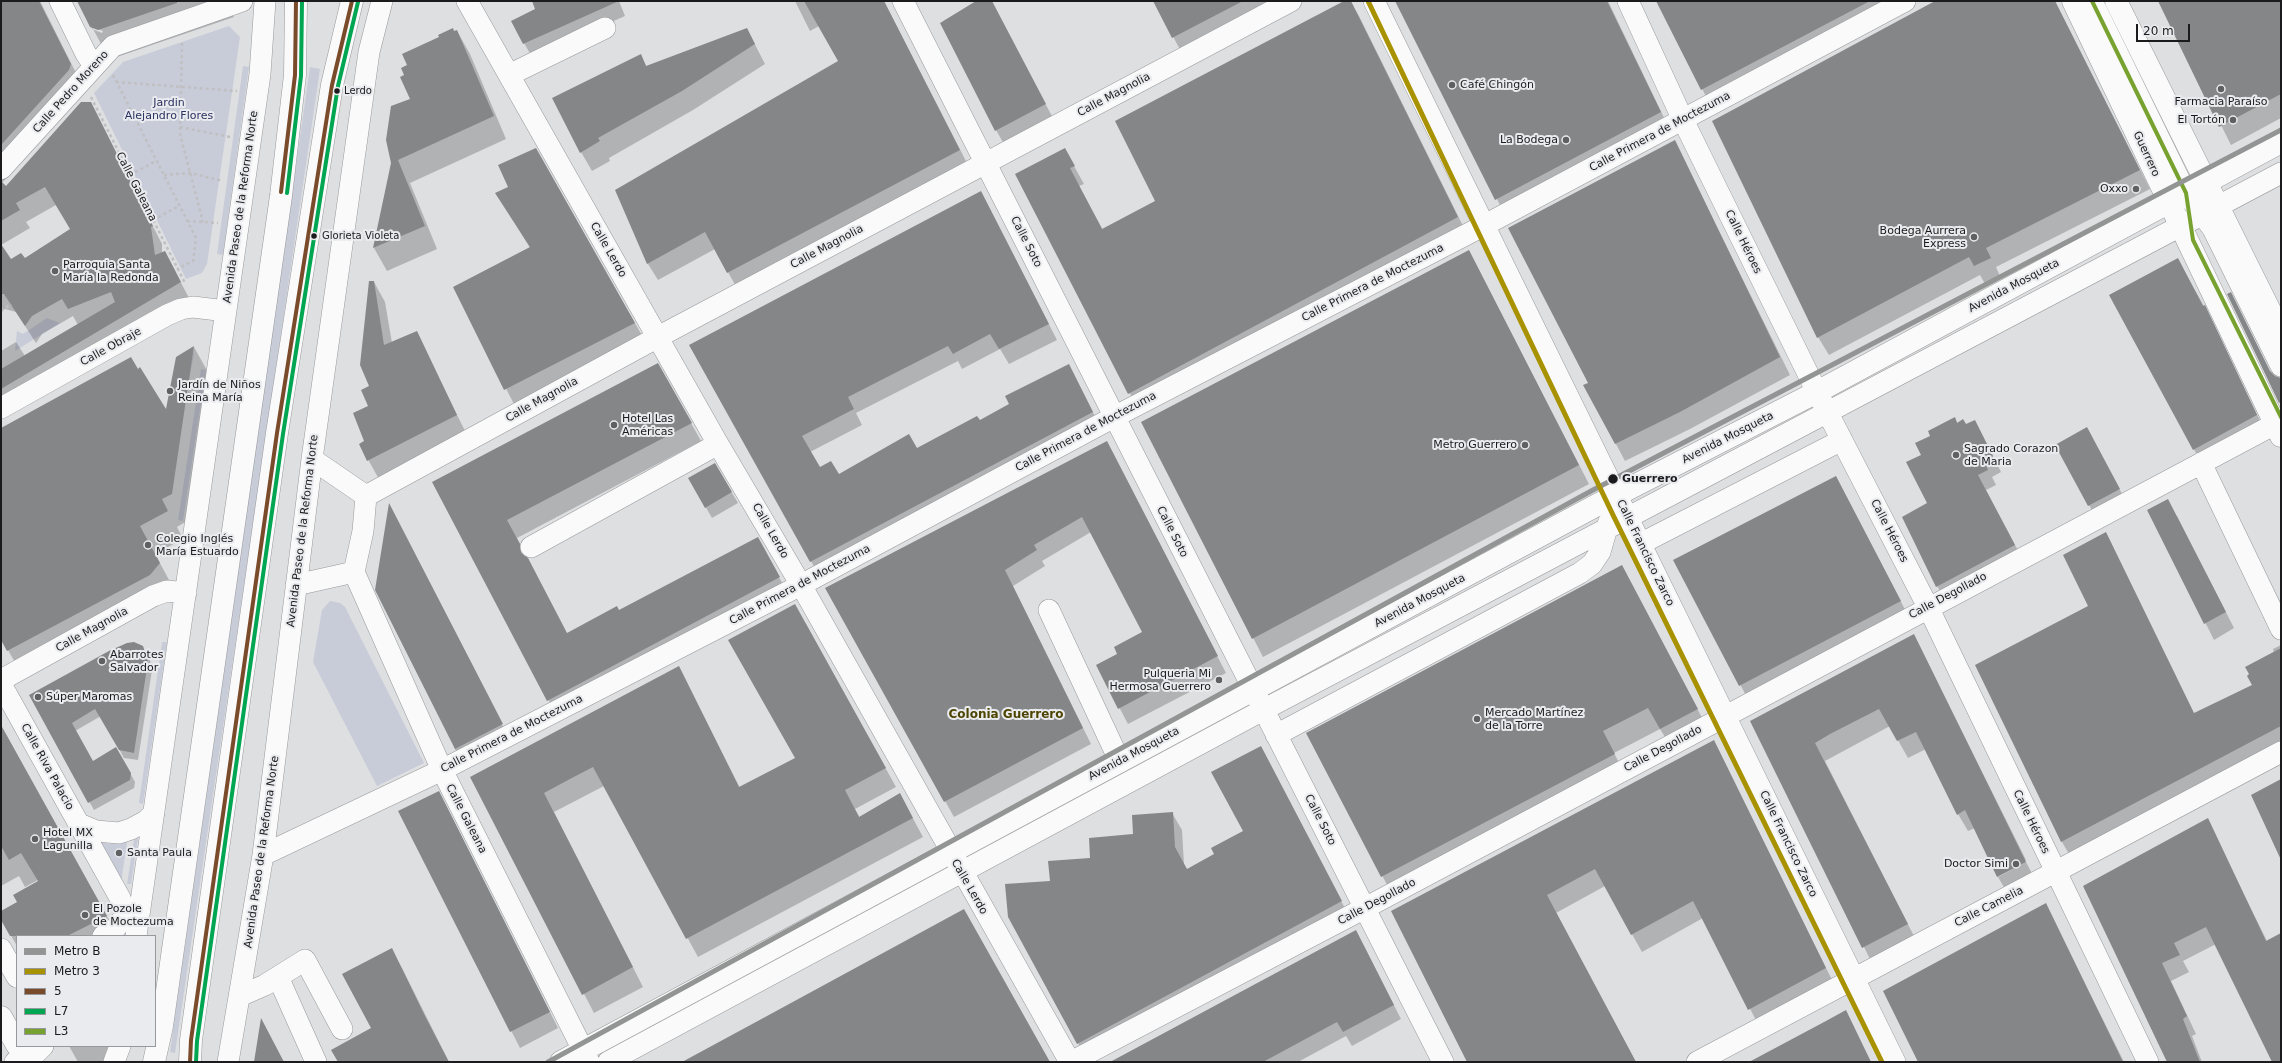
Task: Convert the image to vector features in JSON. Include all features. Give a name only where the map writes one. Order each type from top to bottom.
[{"type":"main road","points":[[154,1062],[162,1026],[281,196],[295,75],[296,1]]},
{"type":"main road","points":[[190,1062],[191,1040],[277,433],[332,85],[352,1]]},
{"type":"main road","name":"Guerrero","points":[[2073,1],[2177,198],[2198,217],[2281,333]]},
{"type":"main road","name":"Guerrero","points":[[2116,1],[2206,183],[2198,217],[2279,426]]},
{"type":"main road","name":"Avenida Mosqueta","points":[[561,1062],[585,1056],[950,853],[1616,495],[1817,392],[2281,142]]},
{"type":"main road","points":[[1,1017],[17,1050]]},
{"type":"street","points":[[60,1],[86,54],[103,69]]},
{"type":"street","name":"Calle Pedro Moreno","points":[[1,169],[103,69],[107,52],[120,42],[242,1]]},
{"type":"street","name":"Avenida Paseo de la Reforma Norte","points":[[134,922],[154,813],[260,74],[265,1]]},
{"type":"street","name":"Avenida Paseo de la Reforma Norte","points":[[228,1062],[263,856],[312,459],[369,52],[382,1]]},
{"type":"street","name":"Calle Lerdo","points":[[467,1],[718,444],[801,585],[950,853],[1070,1062]]},
{"type":"street","name":"Calle Soto","points":[[903,1],[1443,1062]]},
{"type":"street","name":"Calle Magnolia","points":[[366,496],[658,337],[1291,1]]},
{"type":"street","name":"Calle Francisco Zarco","points":[[1374,1],[1483,226],[1895,1062]]},
{"type":"street","name":"Calle Héroes","points":[[1628,1],[1683,120],[1827,412],[1928,607],[2148,1062]]},
{"type":"street","name":"Calle Primera de Moctezuma","points":[[263,856],[442,770],[801,585],[1114,417],[1483,226],[1905,1]]},
{"type":"street","name":"Guerrero","points":[[2092,1],[2177,198]]},
{"type":"street","points":[[509,75],[605,28]]},
{"type":"street","points":[[608,1062],[1263,710],[2281,173]]},
{"type":"street","name":"Guerrero","points":[[2198,217],[2214,229],[2281,366]]},
{"type":"street","name":"Calle Obraje","points":[[1,408],[167,315],[181,309],[193,307],[226,312]]},
{"type":"street","name":"Calle Degollado","points":[[1070,1062],[1364,908],[2201,463],[2279,426]]},
{"type":"street","points":[[1640,544],[1842,440]]},
{"type":"street","points":[[530,547],[718,444]]},
{"type":"street","points":[[296,585],[354,572],[363,531],[366,496],[312,459]]},
{"type":"street","points":[[2201,463],[2281,629]]},
{"type":"street","points":[[1276,735],[1580,573],[1592,564],[1600,552],[1616,495]]},
{"type":"street","name":"Calle Galeana","points":[[354,572],[442,770],[585,1056]]},
{"type":"street","name":"Calle Magnolia","points":[[1,680],[153,596],[167,591],[186,593]]},
{"type":"street","points":[[1049,610],[1120,762]]},
{"type":"street","name":"Calle Riva Palacio","points":[[1,684],[134,922]]},
{"type":"street","name":"Calle Camelia","points":[[1697,1062],[1854,977],[2056,873],[2281,752]]},
{"type":"street","points":[[79,824],[96,831],[119,833],[132,830],[146,821],[154,813]]},
{"type":"street","points":[[105,935],[134,922]]},
{"type":"street","points":[[1,949],[16,975]]},
{"type":"street","points":[[240,996],[265,985],[305,960],[342,1029]]},
{"type":"street","points":[[278,977],[316,1062]]},
{"type":"street","points":[[17,1050],[35,1054],[42,1047]]},
{"type":"street","points":[[114,1062],[120,1047]]},
{"type":"path","points":[[182,36],[180,127],[203,222]]},
{"type":"path","points":[[103,69],[116,82],[196,238],[193,261],[177,269]]},
{"type":"path","points":[[116,82],[237,91]]},
{"type":"path","name":"Calle Galeana","points":[[88,90],[185,284]]},
{"type":"path","points":[[180,127],[230,137]]},
{"type":"path","points":[[130,175],[156,161]]},
{"type":"path","points":[[164,175],[190,173],[224,181]]},
{"type":"path","points":[[153,220],[179,206]]},
{"type":"path","points":[[187,221],[218,223]]},
{"type":"path","points":[[1,311],[11,304]]},
{"type":"green space","name":"Jardin Alejandro Flores","points":[[229,26],[240,37],[207,264],[202,273],[186,279],[94,93],[123,62]]},
{"type":"green space","points":[[243,66],[249,67],[223,255],[217,254]]},
{"type":"green space","points":[[310,67],[320,69],[175,1053],[170,1052]]},
{"type":"green space","points":[[47,318],[60,323],[15,351],[17,331],[23,334]]},
{"type":"green space","points":[[193,353],[194,354],[179,434]]},
{"type":"green space","points":[[201,369],[206,370],[183,521],[178,520]]},
{"type":"green space","points":[[330,601],[340,603],[345,607],[424,763],[377,786],[313,662],[322,610]]},
{"type":"green space","points":[[162,642],[167,642],[143,804],[139,803]]},
{"type":"green space","points":[[138,838],[131,884],[127,884],[134,840]]},
{"type":"green space","points":[[97,841],[110,844],[127,842],[121,883]]},
{"type":"building","points":[[1,1],[39,1],[71,64],[69,70],[1,145]]},
{"type":"building","points":[[77,1],[177,1],[177,3],[98,30],[90,27]]},
{"type":"building","points":[[532,1],[619,1],[523,44],[511,21],[535,9]]},
{"type":"building","points":[[804,1],[884,1],[960,150],[727,273],[705,232],[647,264],[615,190],[838,61]]},
{"type":"building","points":[[976,1],[992,1],[1046,104],[995,131],[940,23]]},
{"type":"building","points":[[1153,1],[1243,1],[1172,38]]},
{"type":"building","points":[[1344,1],[1351,1],[1458,217],[1128,394],[1015,174],[1065,148],[1075,166],[1070,168],[1102,229],[1155,201],[1115,121]]},
{"type":"building","points":[[1395,1],[1607,1],[1661,112],[1495,200]]},
{"type":"building","points":[[1656,1],[1870,1],[1701,90]]},
{"type":"building","points":[[1935,1],[2055,1],[2140,170],[1986,248],[1991,258],[1974,266],[1969,257],[1817,338],[1712,121]]},
{"type":"building","points":[[2158,1],[2281,1],[2281,94],[2219,127]]},
{"type":"building","points":[[453,28],[454,31],[457,30],[494,116],[398,160],[425,226],[373,248],[391,163],[386,140],[391,106],[410,99],[400,77],[404,75],[401,68],[407,65],[402,54],[439,37],[438,35]]},
{"type":"building","points":[[747,28],[755,44],[682,91],[598,138],[600,141],[580,153],[552,98],[641,54],[646,66]]},
{"type":"building","points":[[81,102],[91,102],[153,226],[151,227],[155,255],[165,251],[181,282],[1,389],[1,369],[115,302],[111,292],[68,309],[62,299],[32,316],[25,326],[4,294],[1,294],[1,244],[11,259],[21,253],[25,258],[70,229],[45,187],[16,203],[20,210],[1,221],[1,181],[6,186]]},
{"type":"building","points":[[1675,140],[1780,357],[1680,412],[1615,444],[1583,385],[1588,383],[1508,228]]},
{"type":"building","points":[[536,148],[635,323],[504,390],[453,287],[530,247],[495,193],[508,187],[498,165]]},
{"type":"building","points":[[981,191],[1049,324],[999,349],[990,334],[953,354],[948,346],[848,397],[854,409],[802,436],[820,467],[831,461],[839,474],[909,434],[917,448],[977,416],[980,420],[1009,404],[1005,396],[1069,364],[1093,412],[810,562],[689,345]]},
{"type":"building","points":[[1469,250],[1579,465],[1252,639],[1141,422]]},
{"type":"building","points":[[2178,258],[2203,306],[2205,305],[2257,415],[2193,450],[2109,295]]},
{"type":"building","points":[[369,281],[374,281],[384,345],[417,331],[457,415],[367,461],[359,444],[364,441],[353,413],[368,406],[361,390],[369,386],[360,365]]},
{"type":"building","points":[[2231,292],[2270,371],[2275,376],[2281,378],[2281,402],[2279,403],[2227,294]]},
{"type":"building","points":[[194,346],[172,494],[162,499],[168,511],[140,526],[160,563],[150,575],[7,651],[1,640],[1,428],[131,357],[138,369],[140,367],[166,409],[176,357]]},
{"type":"building","points":[[658,363],[692,423],[507,520],[520,544],[521,553],[528,558],[567,633],[617,606],[619,610],[758,537],[780,577],[547,701],[432,482]]},
{"type":"building","points":[[1955,417],[1957,423],[1963,419],[1966,424],[1975,420],[1993,456],[1984,461],[1988,470],[1978,475],[2015,545],[1936,587],[1902,517],[1927,503],[1906,462],[1921,455],[1915,443],[1930,436],[1928,431]]},
{"type":"building","points":[[2087,427],[2120,489],[2088,506],[2055,445]]},
{"type":"building","points":[[1107,441],[1218,656],[1118,709],[1096,665],[1117,654],[1114,647],[1142,632],[1082,517],[1034,545],[1037,550],[1005,570],[1083,728],[944,802],[825,588]]},
{"type":"building","points":[[715,463],[732,492],[705,508],[688,478]]},
{"type":"building","points":[[1836,476],[1901,601],[1739,686],[1673,560]]},
{"type":"building","points":[[2168,499],[2226,612],[2204,624],[2147,510]]},
{"type":"building","points":[[389,503],[503,724],[455,749],[375,590]]},
{"type":"building","points":[[2106,532],[2194,713],[2252,685],[2247,676],[2249,674],[2245,667],[2281,648],[2281,726],[2061,842],[1975,665],[2088,606],[2063,555]]},
{"type":"building","name":"Mercado Martínez de la Torre","points":[[1622,565],[1698,709],[1660,729],[1648,708],[1603,731],[1615,754],[1381,877],[1306,733]]},
{"type":"building","points":[[795,604],[886,768],[845,790],[859,817],[900,793],[913,818],[686,939],[593,767],[570,779],[544,793],[633,967],[582,995],[470,777],[679,666],[739,787],[795,758],[728,640]]},
{"type":"building","points":[[1914,634],[2026,862],[1997,877],[1965,810],[1957,815],[1916,732],[1897,741],[1879,709],[1830,734],[1815,743],[1908,924],[1862,948],[1750,721]]},
{"type":"building","points":[[134,642],[143,646],[148,661],[134,753],[119,750],[95,709],[72,723],[93,761],[116,747],[131,773],[130,780],[88,803],[29,695],[109,651],[127,643]]},
{"type":"building","points":[[1,725],[107,916],[69,935],[10,936],[1,920],[1,911],[17,902],[13,895],[38,881],[21,853],[9,860],[1,846]]},
{"type":"building","points":[[1714,740],[1826,968],[1748,1010],[1693,901],[1631,935],[1595,869],[1547,895],[1636,1062],[1467,1062],[1391,911]]},
{"type":"building","points":[[1261,746],[1342,901],[1077,1044],[1008,917],[1005,884],[1050,881],[1048,861],[1090,858],[1089,838],[1133,834],[1132,815],[1173,812],[1175,847],[1187,869],[1214,854],[1211,848],[1243,831],[1211,772]]},
{"type":"building","points":[[2281,779],[2281,860],[2251,795]]},
{"type":"building","points":[[439,791],[550,1012],[510,1032],[398,811]]},
{"type":"building","points":[[2208,818],[2266,941],[2281,933],[2281,1062],[2272,1062],[2206,927],[2174,943],[2180,955],[2162,963],[2187,1016],[2183,1019],[2200,1062],[2167,1062],[2083,886]]},
{"type":"building","points":[[2046,903],[2123,1062],[1918,1062],[1883,991]]},
{"type":"building","points":[[964,909],[1050,1062],[682,1062],[767,1016]]},
{"type":"building","points":[[1356,930],[1394,1005],[1343,1032],[1337,1022],[1263,1062],[1110,1062]]},
{"type":"building","points":[[392,948],[449,1062],[338,1062],[331,1050],[371,1028],[342,974]]},
{"type":"building","points":[[1846,1010],[1871,1062],[1749,1062],[1826,1021]]},
{"type":"building","points":[[261,1018],[284,1062],[254,1062]]},
{"type":"metro line","name":"3","points":[[1368,1],[1613,515],[1882,1062]]},
{"type":"metro line","name":"B","points":[[548,1062],[1593,490],[2281,130]]},
{"type":"transit line","name":"5","points":[[281,192],[295,75],[296,1]]},
{"type":"transit line","name":"L7","points":[[287,193],[301,76],[302,1]]},
{"type":"transit line","name":"5","points":[[190,1062],[191,1040],[277,433],[332,85],[352,1]]},
{"type":"transit line","name":"L3","points":[[2092,1],[2186,193],[2193,240],[2281,417]]},
{"type":"transit line","name":"L7","points":[[196,1062],[197,1041],[283,434],[338,86],[358,2]]},
{"type":"place","name":"Café Chingón","points":[[1452,85]]},
{"type":"place","name":"Farmacia Paraíso","points":[[2221,89]]},
{"type":"place","name":"Lerdo","points":[[337,91]]},
{"type":"place","name":"El Tortón","points":[[2233,120]]},
{"type":"place","name":"La Bodega","points":[[1566,140]]},
{"type":"place","name":"Oxxo","points":[[2136,189]]},
{"type":"place","name":"Glorieta Violeta","points":[[314,236]]},
{"type":"place","name":"Bodega Aurrera Express","points":[[1974,237]]},
{"type":"place","name":"Parroquia Santa María la Redonda","points":[[55,271]]},
{"type":"place","name":"Jardín de Niños Reina María","points":[[170,391]]},
{"type":"place","name":"Hotel Las Américas","points":[[614,425]]},
{"type":"place","name":"Metro Guerrero","points":[[1525,445]]},
{"type":"place","name":"Sagrado Corazon de Maria","points":[[1956,455]]},
{"type":"place","name":"Guerrero","points":[[1613,479]]},
{"type":"place","name":"Colegio Inglés María Estuardo","points":[[148,545]]},
{"type":"place","name":"Abarrotes Salvador","points":[[102,661]]},
{"type":"place","name":"Pulqueria Mi Hermosa Guerrero","points":[[1219,680]]},
{"type":"place","name":"Súper Maromas","points":[[38,697]]},
{"type":"place","name":"Mercado Martínez de la Torre","points":[[1477,719]]},
{"type":"place","name":"Hotel MX Lagunilla","points":[[35,839]]},
{"type":"place","name":"Santa Paula","points":[[119,853]]},
{"type":"place","name":"Doctor Simi","points":[[2016,864]]},
{"type":"place","name":"El Pozole de Moctezuma","points":[[85,915]]},
{"type":"district","name":"Colonia Guerrero","points":[[1006,715]]}]
